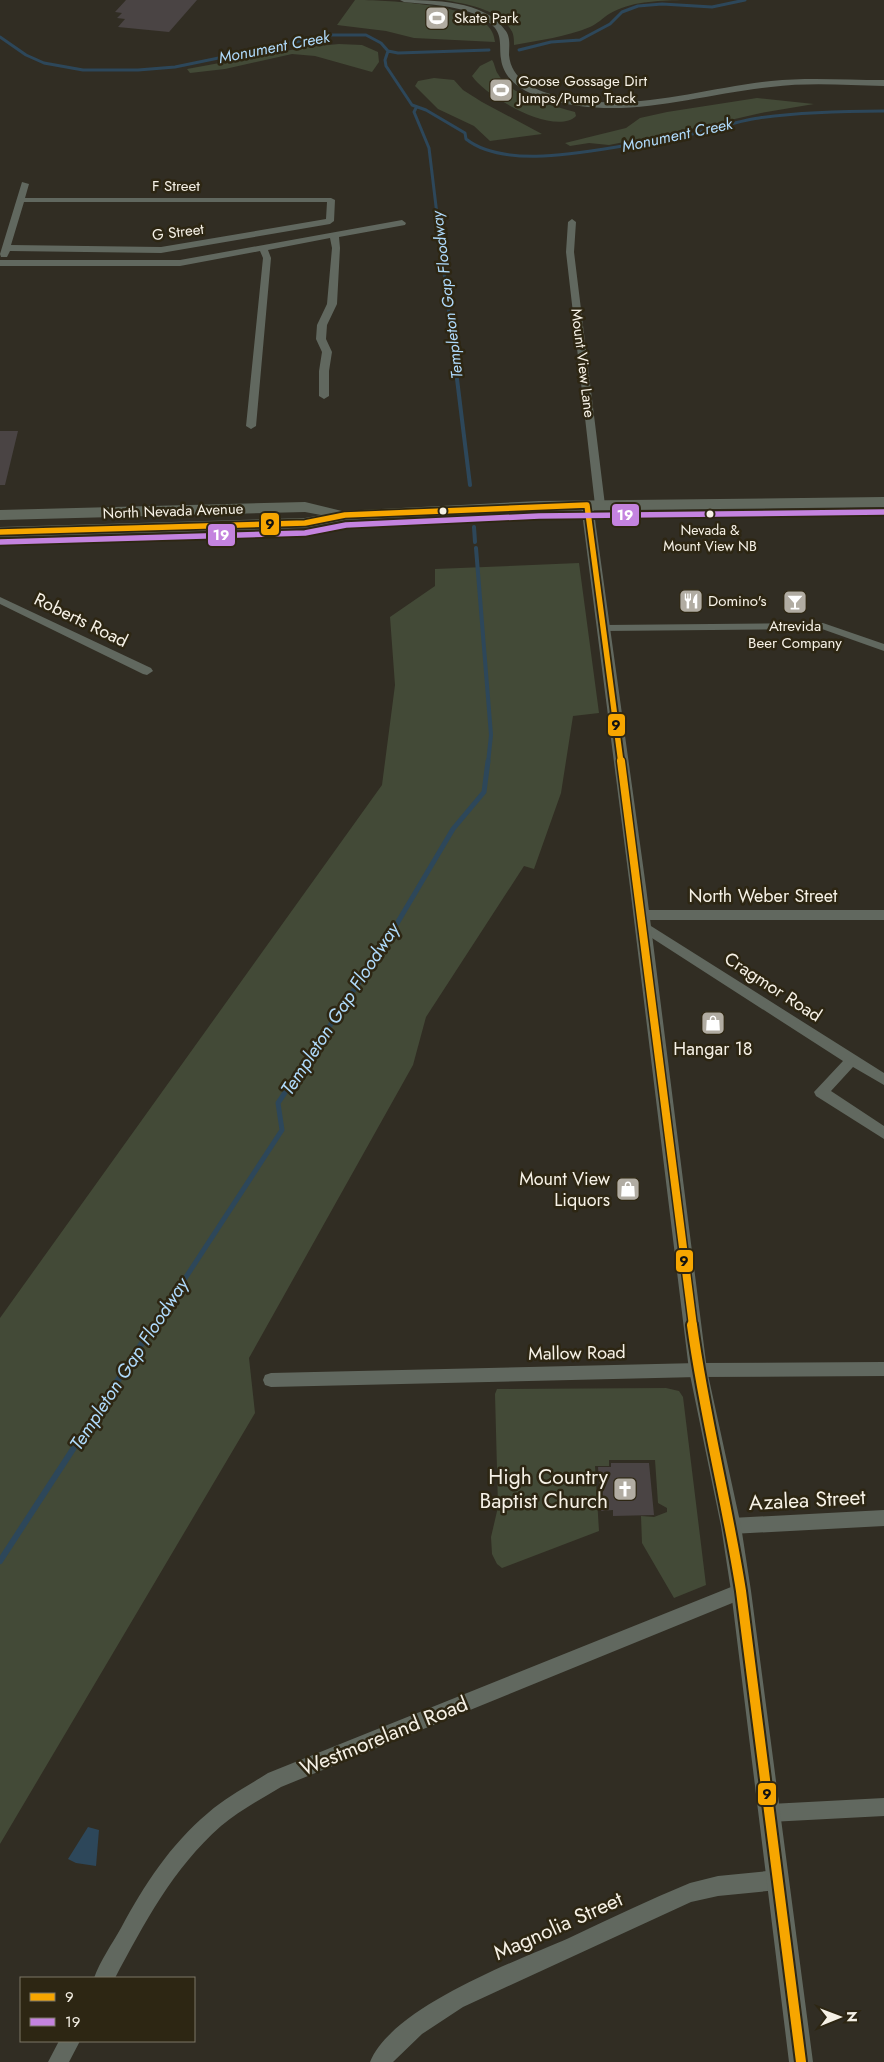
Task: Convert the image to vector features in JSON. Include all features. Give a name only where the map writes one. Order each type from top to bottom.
[{"type":"main road","name":"North Nevada Avenue","points":[[0,532],[305,523],[345,515],[594,505],[884,502]]},
{"type":"main road","name":"North Nevada Avenue","points":[[0,515],[305,507],[345,515]]},
{"type":"street","points":[[404,0],[458,7],[482,14],[492,20],[502,31],[506,62],[510,73],[517,82],[530,90],[567,102],[593,107],[646,106],[770,84],[805,82],[884,83]]},
{"type":"street","points":[[25,184],[3,257],[170,264],[402,223]]},
{"type":"street","name":"F Street","points":[[20,200],[331,200]]},
{"type":"street","name":"G Street","points":[[3,257],[161,250],[330,221],[331,200]]},
{"type":"street","name":"Mount View Lane","points":[[572,222],[570,252],[605,628],[698,1370],[731,1526],[742,1591],[801,2062]]},
{"type":"street","points":[[324,396],[324,371],[328,352],[321,340],[322,326],[332,304],[336,248],[334,235]]},
{"type":"street","points":[[251,426],[267,258],[263,249]]},
{"type":"street","name":"Roberts Road","points":[[0,600],[147,671]]},
{"type":"street","points":[[605,628],[824,626],[884,648]]},
{"type":"street","name":"North Weber Street","points":[[642,920],[884,915]]},
{"type":"street","name":"Cragmor Road","points":[[642,920],[884,1080]]},
{"type":"street","points":[[852,1060],[821,1092],[884,1133]]},
{"type":"street","name":"Mallow Road","points":[[271,1380],[698,1370],[884,1369]]},
{"type":"street","name":"Azalea Street","points":[[731,1526],[884,1518]]},
{"type":"street","name":"Westmoreland Road","points":[[105,1977],[150,1895],[170,1865],[208,1824],[251,1792],[283,1777],[742,1591]]},
{"type":"street","points":[[770,1813],[884,1807]]},
{"type":"street","name":"Magnolia Street","points":[[380,2062],[416,2026],[453,2000],[690,1893],[718,1886],[778,1880]]},
{"type":"street","points":[[58,2062],[69,2042]]},
{"type":"green space","points":[[355,0],[405,2],[461,12],[487,25],[495,42],[414,38],[386,31],[337,25]]},
{"type":"green space","points":[[444,0],[681,0],[644,2],[626,6],[609,14],[593,26],[553,38],[514,45],[512,32],[499,17],[462,3]]},
{"type":"green space","points":[[339,44],[362,45],[378,52],[379,62],[372,72],[315,56],[292,54],[225,69],[190,73],[187,69],[307,47]]},
{"type":"green space","name":"Goose Gossage Dirt Jumps/Pump Track","points":[[492,60],[498,74],[512,88],[532,99],[575,112],[576,116],[566,121],[537,118],[505,103],[491,94],[472,76],[480,66]]},
{"type":"green space","points":[[434,78],[454,80],[463,90],[482,102],[542,134],[490,141],[474,126],[438,109],[415,86],[418,81]]},
{"type":"green space","points":[[757,98],[814,104],[761,113],[609,145],[589,143],[570,146],[565,143],[626,128],[640,118]]},
{"type":"green space","points":[[579,563],[599,713],[573,716],[561,793],[534,869],[524,866],[426,1017],[413,1065],[249,1358],[255,1413],[0,1844],[0,1318],[382,785],[395,685],[390,617],[435,586],[435,569]]},
{"type":"green space","points":[[666,1388],[679,1391],[683,1397],[706,1585],[674,1598],[642,1543],[641,1516],[654,1517],[667,1512],[667,1508],[658,1503],[655,1460],[609,1460],[609,1466],[595,1466],[599,1531],[502,1568],[497,1564],[492,1554],[491,1537],[498,1507],[495,1394],[497,1389]]},
{"type":"water","points":[[88,1827],[99,1830],[96,1866],[76,1863],[68,1859]]},
{"type":"building","points":[[126,0],[197,0],[169,32],[118,27],[125,19],[117,18],[122,13],[115,12]]},
{"type":"building","points":[[0,431],[18,431],[5,485],[0,485]]},
{"type":"building","name":"High Country Baptist Church","points":[[611,1463],[649,1463],[654,1515],[613,1516],[613,1510],[601,1511],[598,1467],[611,1467]]},
{"type":"waterway","points":[[519,50],[551,42],[580,40],[610,24],[622,12],[638,6],[662,4],[712,7],[745,0]]},
{"type":"waterway","name":"Monument Creek","points":[[0,37],[26,55],[44,63],[83,70],[138,70],[175,67],[329,35],[366,35],[381,43],[388,51]]},
{"type":"waterway","points":[[388,51],[398,53],[489,50]]},
{"type":"waterway","name":"Monument Creek","points":[[388,51],[385,60],[386,66],[412,105],[426,110],[465,133],[466,139],[482,148],[501,154],[522,156],[568,154],[692,134],[759,118],[821,112],[884,111]]},
{"type":"waterway","name":"Templeton Gap Floodway","points":[[416,108],[414,112],[429,148],[451,331]]},
{"type":"waterway","name":"Templeton Gap Floodway","points":[[451,330],[470,485]]},
{"type":"waterway","name":"Templeton Gap Floodway","points":[[474,527],[475,542]]},
{"type":"waterway","name":"Templeton Gap Floodway","points":[[476,548],[491,735],[488,763]]},
{"type":"waterway","name":"Templeton Gap Floodway","points":[[154,1326],[282,1130],[278,1103],[386,942],[453,829],[484,792],[488,761]]},
{"type":"waterway","name":"Templeton Gap Floodway","points":[[0,1561],[154,1325]]},
{"type":"transit line","name":"9","points":[[0,532],[305,523],[345,515],[587,505],[638,887],[698,1370],[731,1526],[741,1591],[801,2062]]},
{"type":"transit line","name":"19","points":[[0,542],[305,533],[346,525],[539,516],[884,512]]},
{"type":"place","name":"Skate Park","points":[[437,18]]},
{"type":"place","name":"Goose Gossage Dirt Jumps/Pump Track","points":[[501,90]]},
{"type":"place","name":"Nevada & Mount View NB","points":[[710,514]]},
{"type":"place","name":"Domino's","points":[[691,601]]},
{"type":"place","name":"Atrevida Beer Company","points":[[795,602]]},
{"type":"place","name":"Hangar 18","points":[[713,1023]]},
{"type":"place","name":"Mount View Liquors","points":[[628,1189]]},
{"type":"place","name":"High Country Baptist Church","points":[[625,1489]]}]
